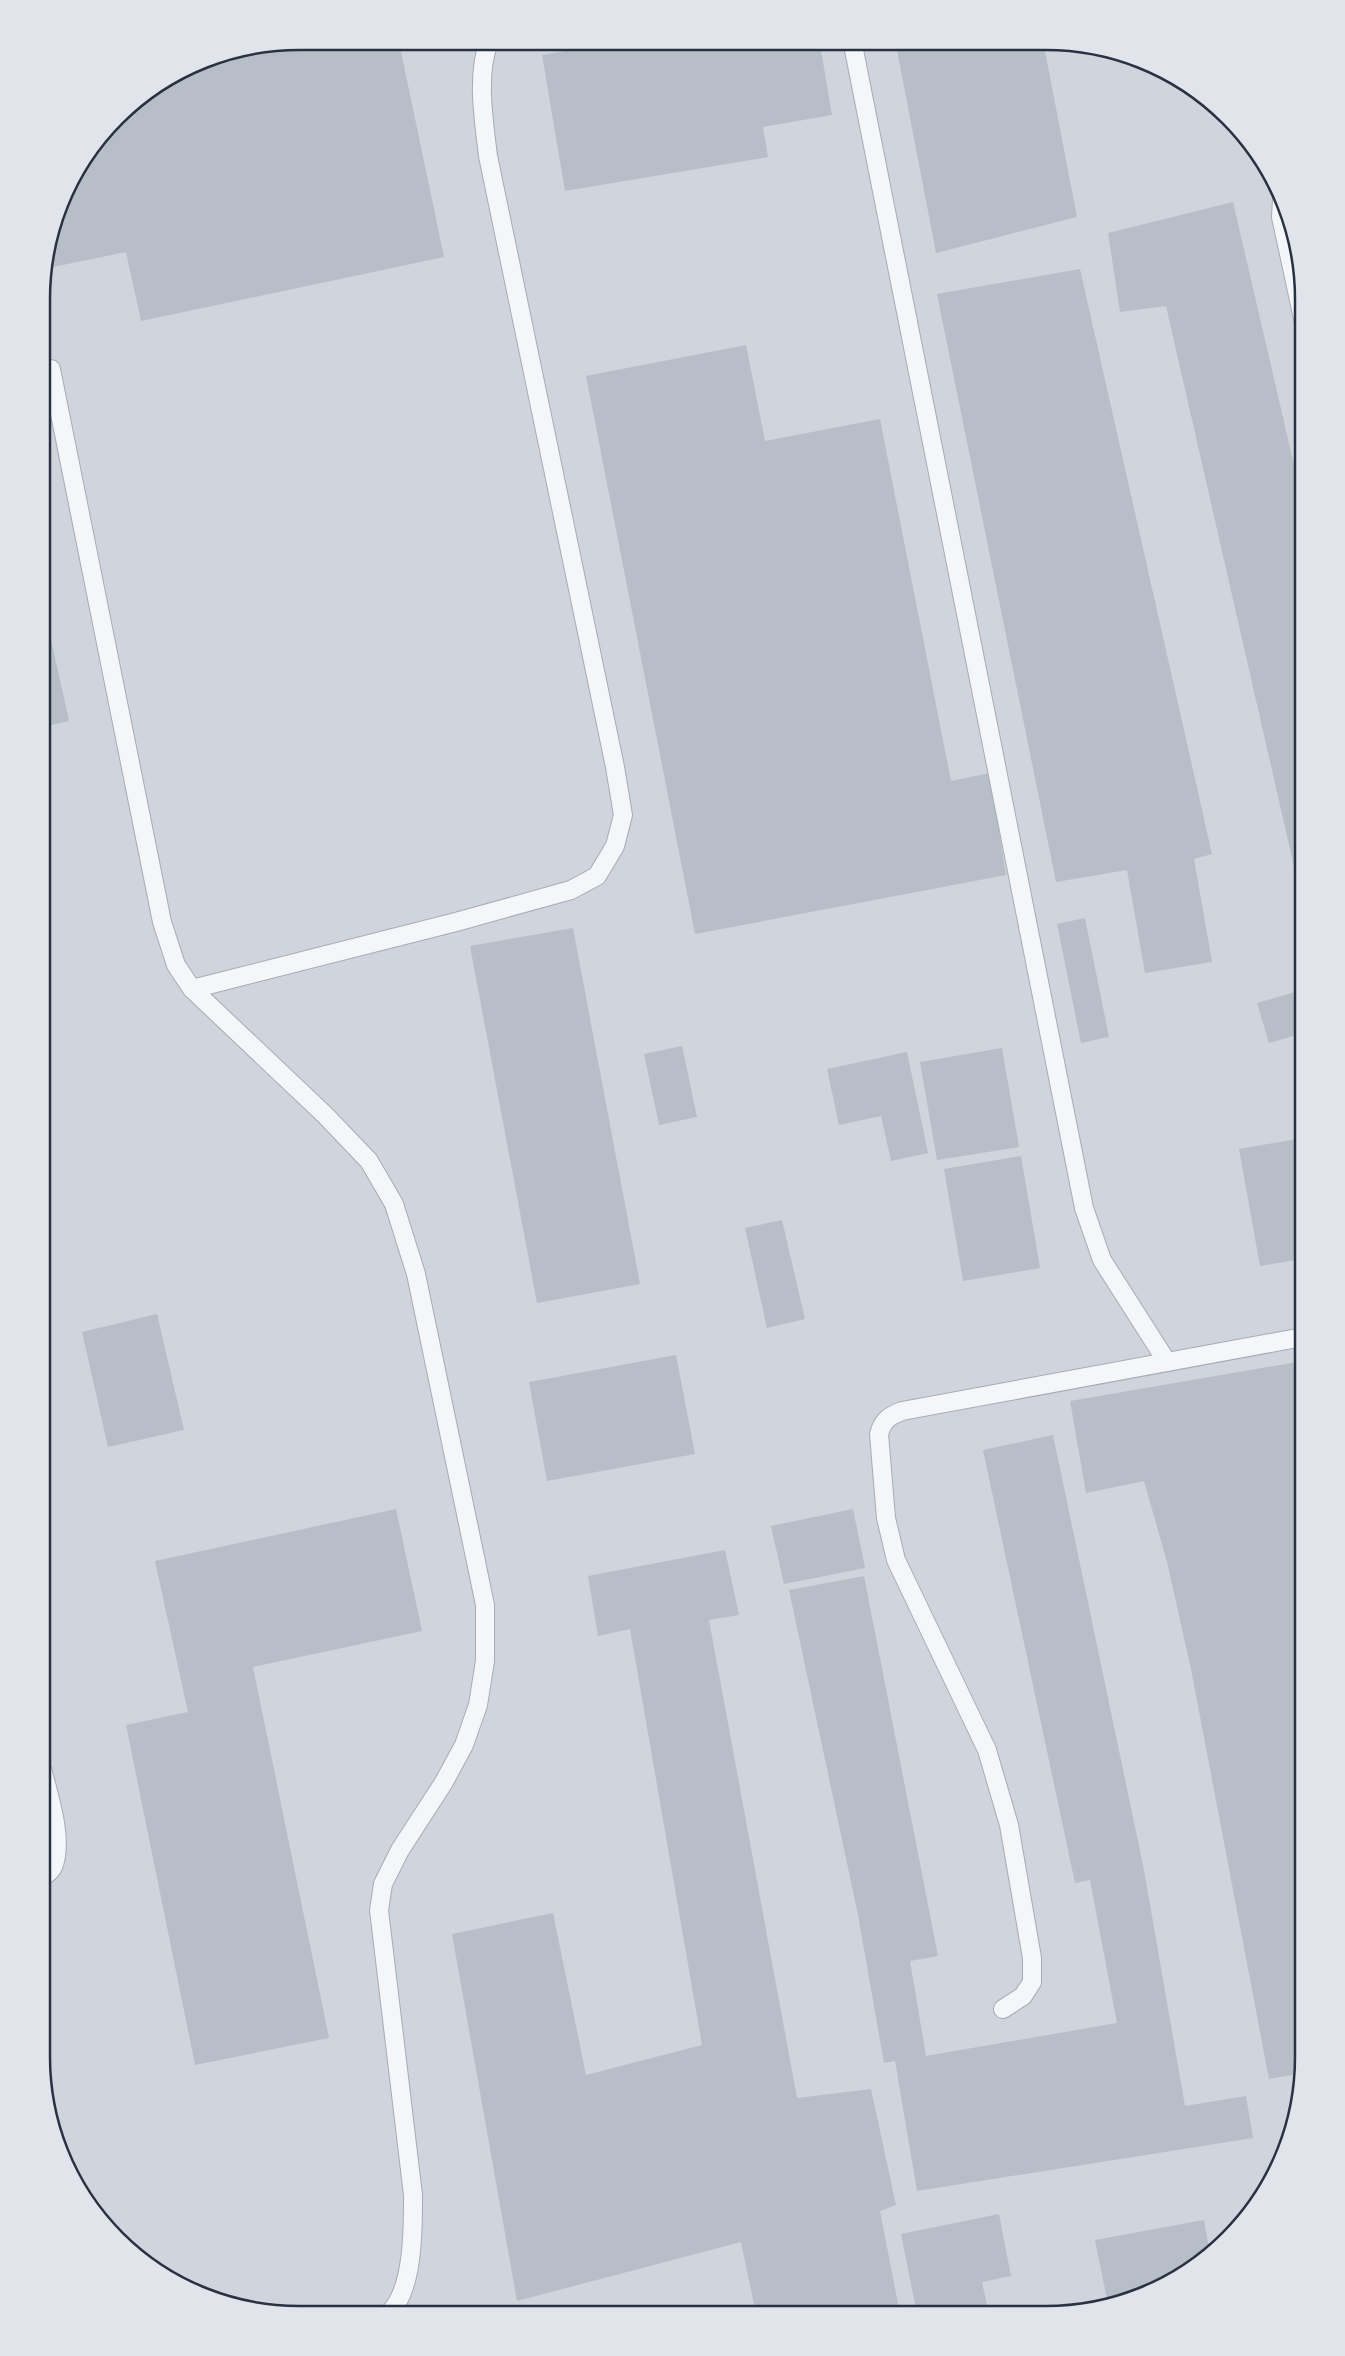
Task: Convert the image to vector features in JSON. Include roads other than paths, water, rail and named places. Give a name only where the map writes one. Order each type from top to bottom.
[{"type":"lane","points":[[192,988],[456,922],[571,890],[597,876],[616,846],[623,816],[616,767],[488,156],[482,109],[485,50]]},
{"type":"lane","points":[[854,50],[1084,1208],[1102,1260],[1166,1362]]},
{"type":"lane","points":[[1281,217],[1294,275]]},
{"type":"lane","points":[[51,369],[162,922],[176,964],[192,988],[325,1115],[369,1161],[394,1204],[416,1274],[485,1605],[485,1661],[478,1705],[464,1745],[444,1782],[400,1850],[383,1884],[380,1910],[413,2195],[413,2240],[405,2284],[395,2306]]},
{"type":"lane","points":[[1003,2009],[1023,1996],[1032,1982],[1032,1958],[1009,1825],[987,1750],[896,1560],[886,1518],[879,1434],[881,1425],[888,1416],[902,1411],[1295,1338]]},
{"type":"lane","points":[[50,1803],[55,1825],[57,1849],[50,1871]]}]
